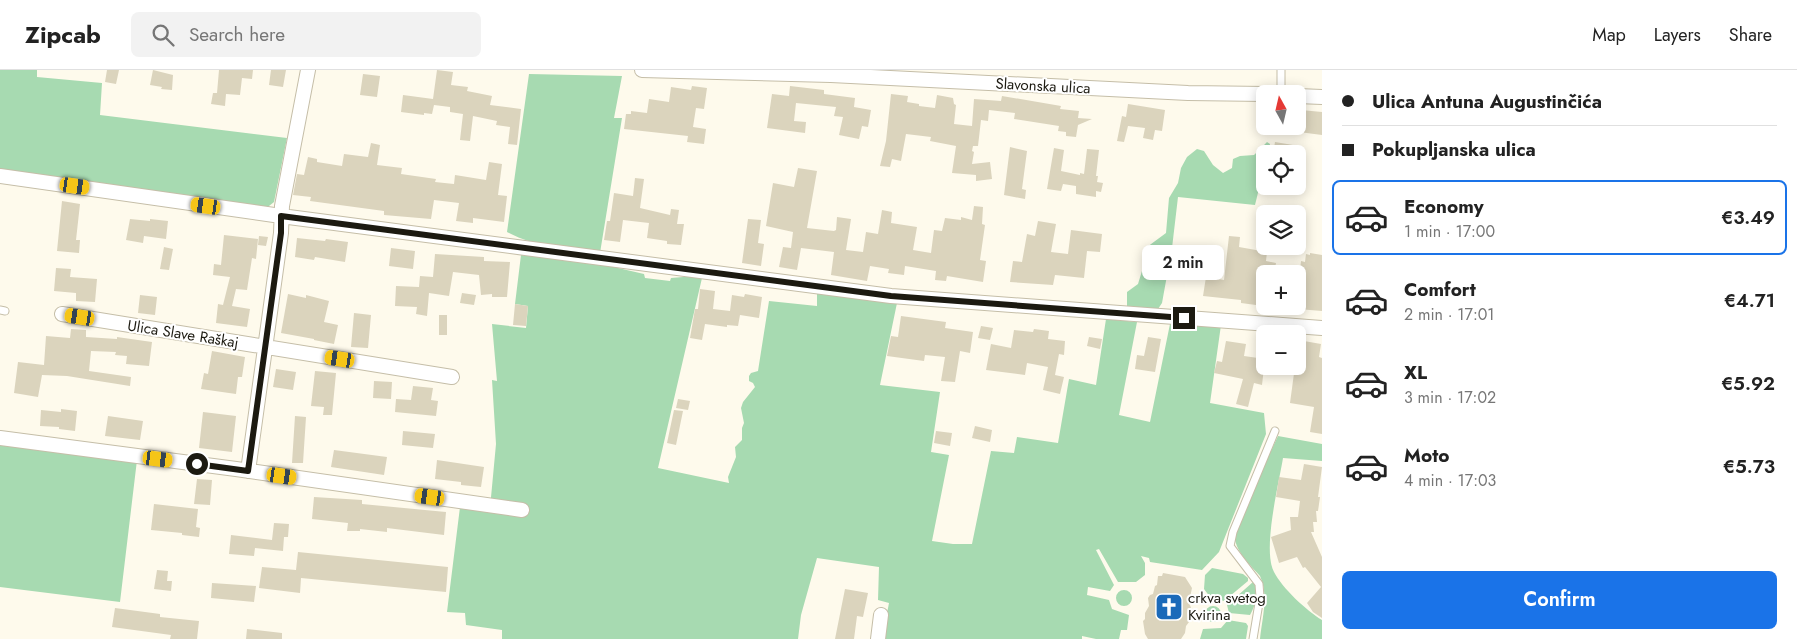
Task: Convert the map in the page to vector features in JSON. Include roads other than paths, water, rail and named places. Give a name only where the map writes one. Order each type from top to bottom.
[{"type":"street","points":[[248,471],[281,233],[281,216],[308,70]]},
{"type":"street","name":"Slavonska ulica","points":[[642,70],[831,75],[1188,93],[1256,94]]},
{"type":"street","points":[[1306,96],[1322,97]]},
{"type":"street","points":[[0,176],[281,216],[891,296],[1322,328]]},
{"type":"street","name":"Ulica Slave Raškaj","points":[[62,314],[452,377]]},
{"type":"street","points":[[0,438],[522,510]]},
{"type":"street","points":[[878,639],[881,615]]},
{"type":"lane","points":[[1281,70],[1281,85]]},
{"type":"lane","points":[[1253,639],[1260,597],[1259,584],[1230,546],[1233,532],[1275,431]]},
{"type":"place","name":"crkva svetog Kvirina","points":[[1169,607]]}]
